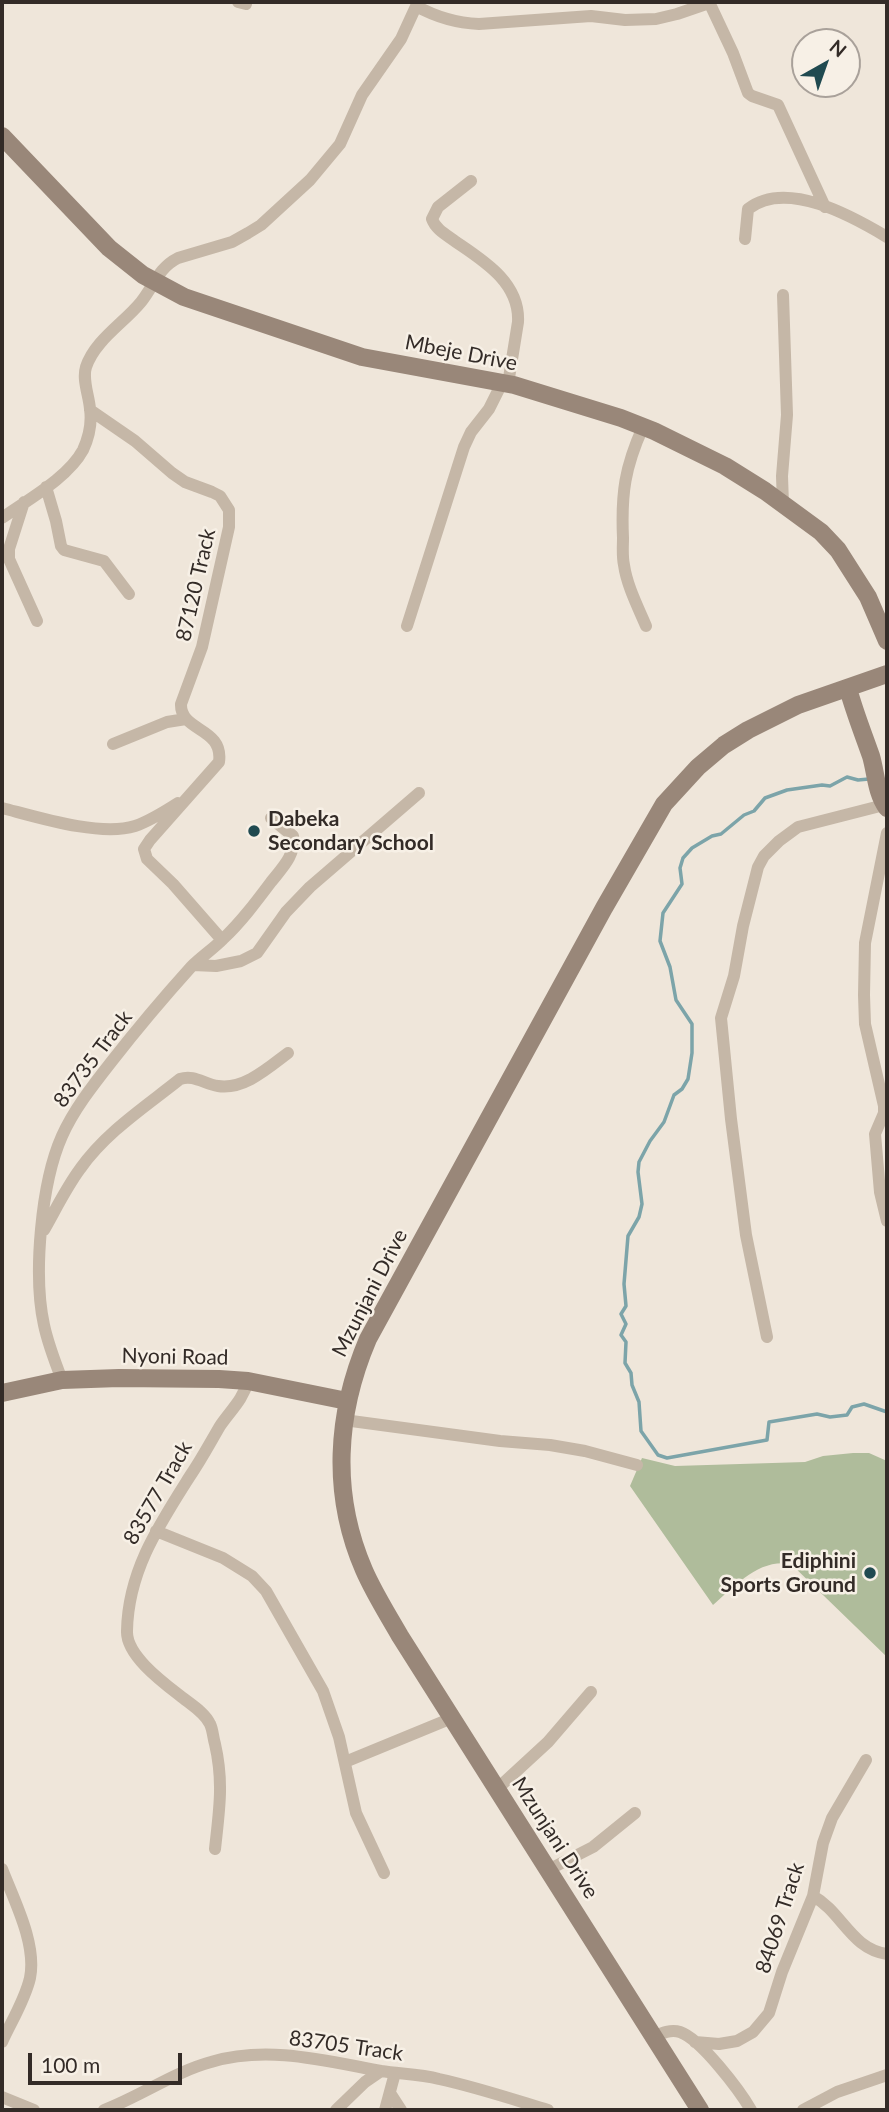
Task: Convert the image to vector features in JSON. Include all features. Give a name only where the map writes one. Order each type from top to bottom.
[{"type":"main road","name":"Mbeje Drive","points":[[2,136],[92,233],[154,282],[184,297],[362,357],[505,383],[643,426],[725,466],[821,532],[838,550],[867,597],[887,640]]},
{"type":"main road","name":"Mzunjani Drive","points":[[700,2110],[375,1593],[358,1554],[346,1515],[341,1451],[344,1420],[353,1378],[368,1339],[664,804],[698,766],[748,730],[798,705],[887,674]]},
{"type":"main road","points":[[848,688],[884,802]]},
{"type":"main road","name":"Nyoni Road","points":[[2,1393],[62,1380],[219,1379],[248,1381],[347,1402]]},
{"type":"street","points":[[2,518],[46,487],[75,462],[82,451],[90,427],[86,367],[98,347],[141,303],[163,268],[178,257],[232,242],[261,225],[310,180],[340,144],[362,95],[401,39],[417,4],[430,13],[447,19],[480,24],[591,16],[625,20],[656,19],[709,2],[748,93],[778,105],[825,207]]},
{"type":"street","points":[[407,626],[464,447],[471,432],[505,383],[518,322],[516,299],[498,273],[436,227],[432,219],[438,207],[471,181]]},
{"type":"street","points":[[745,239],[748,209],[756,204],[786,197],[825,207],[887,237]]},
{"type":"street","points":[[783,295],[787,415],[782,476],[783,504]]},
{"type":"street","name":"87120 Track","points":[[90,410],[135,441],[185,482],[220,496],[229,510],[229,527],[202,647],[181,704],[186,719]]},
{"type":"street","points":[[643,426],[631,453],[624,479],[622,510],[624,565],[646,626]]},
{"type":"street","points":[[46,487],[64,550],[104,561],[129,594]]},
{"type":"street","points":[[24,502],[9,550],[9,559],[37,621]]},
{"type":"street","points":[[113,744],[167,722],[186,719],[212,737],[220,754],[219,762],[150,840],[144,853],[222,940]]},
{"type":"street","points":[[193,965],[216,966],[241,961],[257,953],[286,912],[310,887],[419,793]]},
{"type":"street","points":[[2,808],[85,827],[123,828],[155,817],[190,796]]},
{"type":"street","points":[[767,1337],[746,1235],[721,1018],[734,976],[756,876],[764,856],[799,827],[884,802]]},
{"type":"street","name":"83735 Track","points":[[62,1380],[41,1309],[41,1236],[50,1175],[62,1137],[72,1116],[126,1043],[193,965],[222,940],[257,901],[294,850],[293,836],[271,818]]},
{"type":"street","points":[[887,833],[865,943],[864,995],[865,1024],[884,1106],[875,1135],[880,1192],[887,1221]]},
{"type":"street","points":[[41,1236],[76,1176],[98,1147],[180,1079],[193,1077],[214,1086],[238,1085],[268,1069],[288,1053]]},
{"type":"street","name":"83577 Track","points":[[215,1849],[222,1779],[210,1725],[195,1708],[157,1678],[137,1655],[127,1639],[127,1629],[134,1580],[144,1553],[223,1422],[241,1399],[248,1381]]},
{"type":"street","points":[[344,1420],[550,1445],[637,1465]]},
{"type":"street","points":[[156,1531],[223,1558],[252,1576],[266,1591],[323,1691],[339,1737],[356,1813],[384,1873]]},
{"type":"street","points":[[497,1789],[548,1742],[591,1692]]},
{"type":"street","points":[[345,1762],[452,1718]]},
{"type":"street","name":"84069 Track","points":[[653,2037],[673,2031],[695,2042],[729,2043],[745,2037],[762,2022],[773,2003],[782,1972],[813,1896],[823,1843],[832,1818],[866,1760]]},
{"type":"street","points":[[548,1870],[593,1847],[635,1813]]},
{"type":"street","points":[[2,1869],[26,1933],[31,1956],[27,1985],[2,2042]]},
{"type":"street","points":[[813,1896],[829,1908],[859,1943],[887,1954]]},
{"type":"street","points":[[695,2042],[729,2079],[751,2110]]},
{"type":"street","name":"83705 Track","points":[[104,2110],[199,2066],[233,2057],[297,2056],[439,2078],[548,2110]]},
{"type":"street","points":[[336,2110],[381,2071]]},
{"type":"street","points":[[385,2110],[396,2073]]},
{"type":"street","points":[[803,2110],[837,2092],[887,2075]]},
{"type":"street","points":[[390,2093],[401,2110]]},
{"type":"street","points":[[2,2096],[34,2110]]},
{"type":"green space","points":[[869,1453],[887,1461],[887,1657],[791,1564],[779,1563],[758,1569],[713,1605],[630,1486],[642,1458],[675,1466],[805,1462],[823,1456]]},
{"type":"waterway","points":[[869,779],[847,777],[830,786],[787,790],[765,798],[754,811],[744,815],[721,834],[712,836],[692,848],[683,858],[680,868],[682,884],[663,913],[660,941],[670,967],[676,1000],[692,1024],[692,1053],[688,1079],[674,1095],[664,1122],[639,1162],[642,1204],[639,1217],[628,1236],[624,1284],[626,1306],[621,1314],[626,1324],[621,1335],[626,1342],[625,1363],[631,1373],[632,1385],[639,1402],[641,1431],[658,1455],[667,1458],[767,1440],[769,1422],[817,1414],[830,1417],[847,1415],[852,1407],[864,1404],[887,1412]]},
{"type":"place","name":"Dabeka Secondary School","points":[[254,831]]},
{"type":"place","name":"Ediphini Sports Ground","points":[[870,1573]]}]
